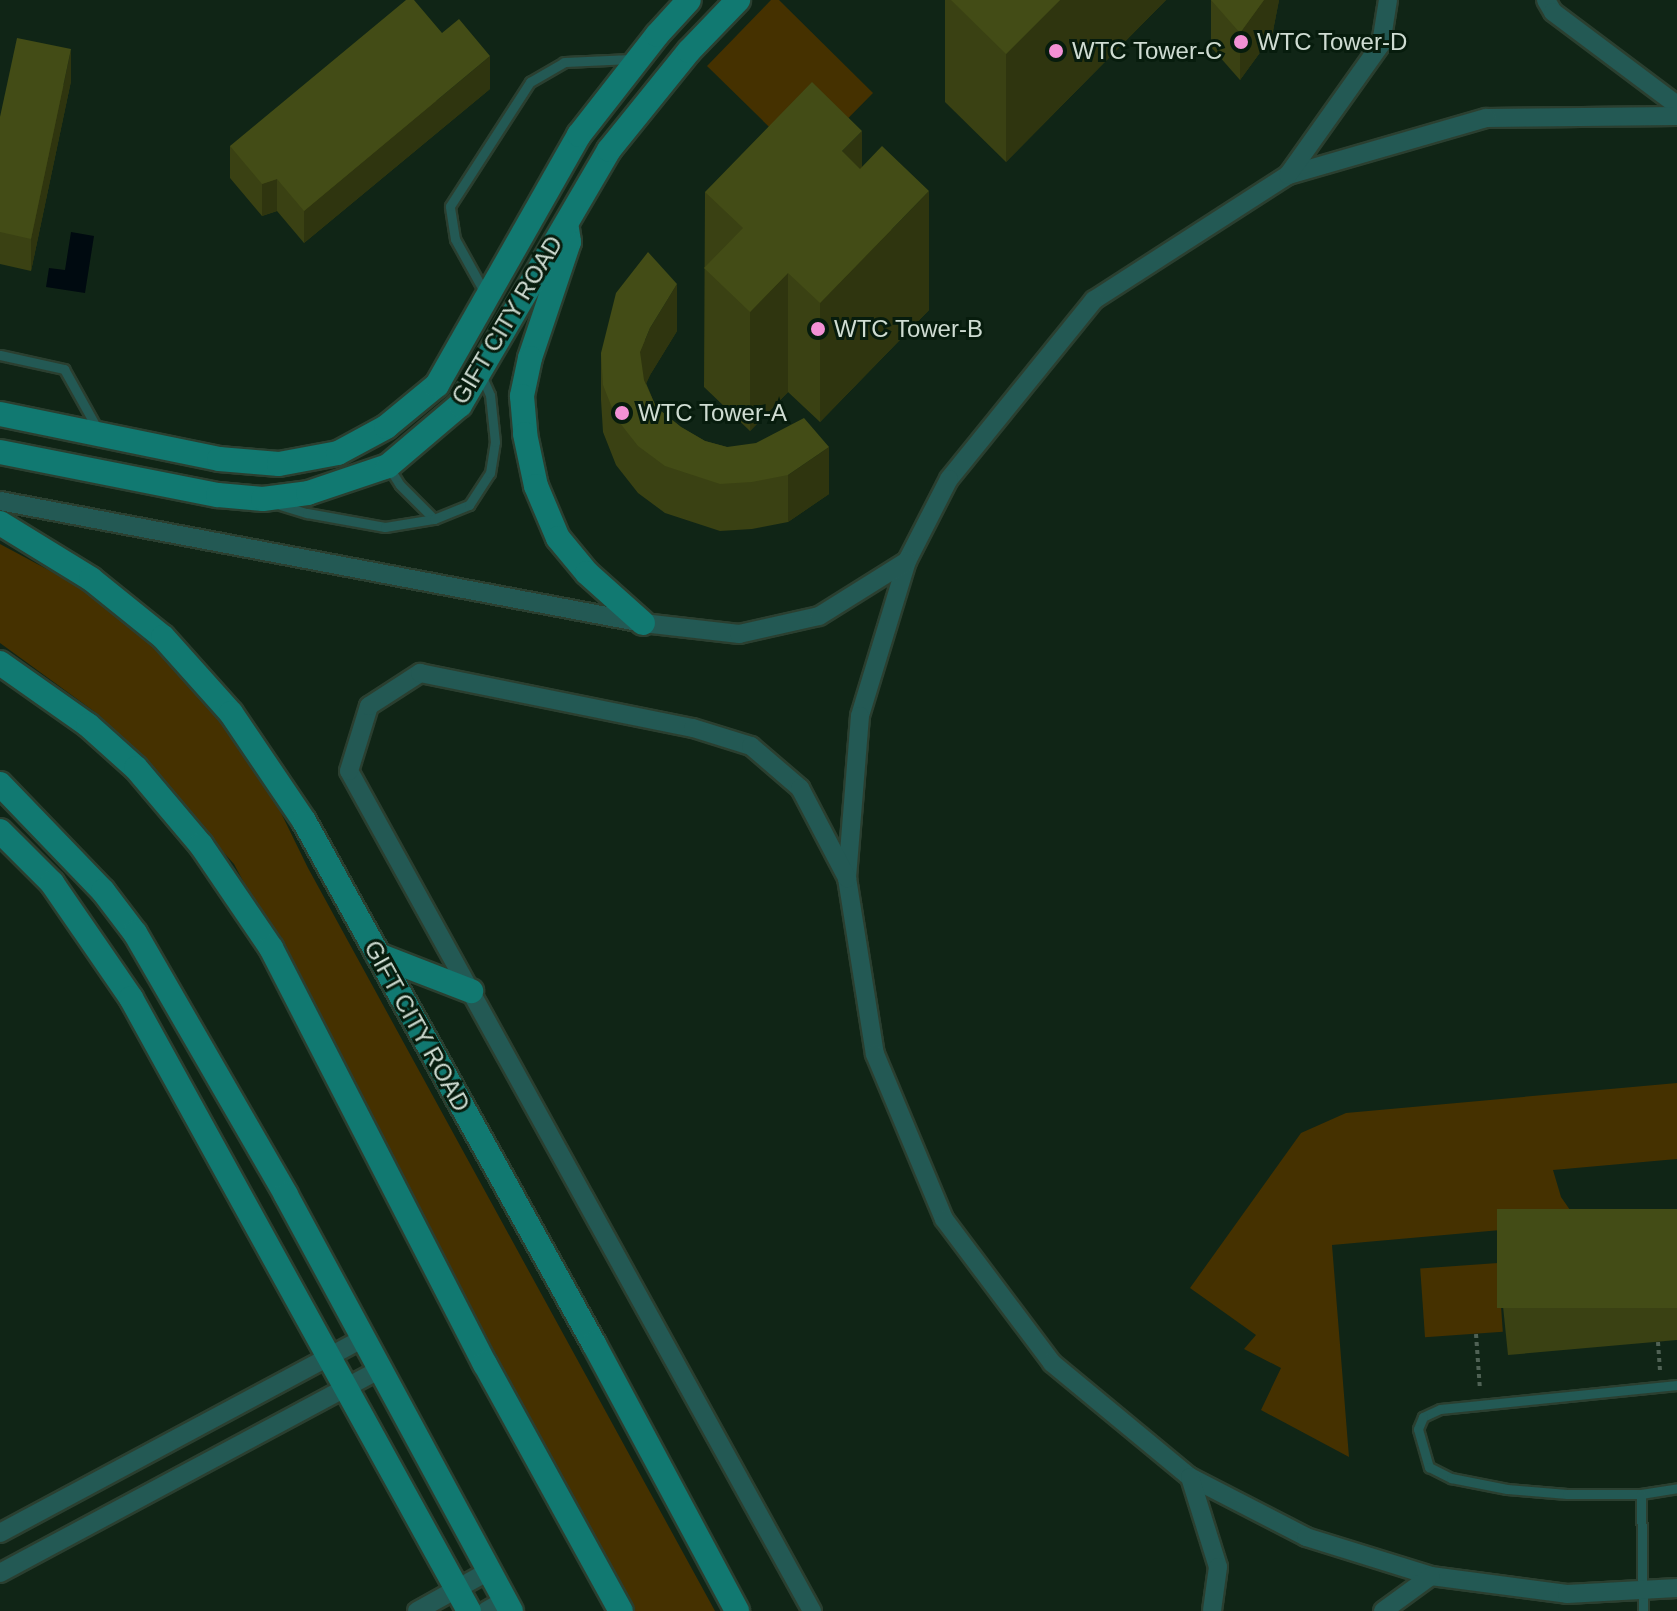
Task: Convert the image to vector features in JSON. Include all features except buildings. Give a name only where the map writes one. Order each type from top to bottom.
[{"type":"street","name":"GIFT CITY ROAD","points":[[0,414],[219,459],[279,464],[338,453],[386,427],[437,385],[579,135],[689,0]]},
{"type":"street","name":"GIFT CITY ROAD","points":[[0,452],[218,495],[263,499],[308,493],[388,466],[426,437],[460,405],[609,150],[689,51],[738,0]]},
{"type":"street","points":[[1381,0],[1385,21]]},
{"type":"street","points":[[1288,175],[1381,44],[1388,0]]},
{"type":"street","points":[[1546,0],[1553,12],[1677,105]]},
{"type":"street","points":[[1677,116],[1486,118],[1288,175],[1094,300],[949,479],[907,561],[860,716],[847,878],[875,1054],[944,1219],[1052,1363],[1190,1477],[1306,1537],[1431,1576],[1567,1594],[1677,1588]]},
{"type":"street","points":[[566,219],[569,242],[530,358],[522,396],[525,434],[536,486],[558,538],[587,573],[643,623]]},
{"type":"street","points":[[0,501],[643,623],[739,634],[819,616],[907,561]]},
{"type":"street","name":"GIFT CITY ROAD","points":[[0,523],[91,579],[163,637],[231,713],[304,821],[737,1611]]},
{"type":"street","points":[[0,663],[88,725],[136,768],[201,845],[271,948],[485,1364],[621,1611]]},
{"type":"street","points":[[812,1611],[349,771],[369,706],[420,673],[693,728],[751,746],[800,788],[847,878]]},
{"type":"street","points":[[0,784],[93,880],[135,933],[278,1181],[380,1369],[489,1571],[500,1607]]},
{"type":"street","points":[[0,831],[52,883],[131,998],[469,1611]]},
{"type":"street","points":[[378,955],[471,991]]},
{"type":"street","points":[[0,1533],[363,1338]]},
{"type":"street","points":[[0,1573],[380,1369]]},
{"type":"street","points":[[1190,1477],[1218,1567],[1212,1611]]},
{"type":"street","points":[[414,1511],[446,1492]]},
{"type":"street","points":[[417,1611],[489,1571]]},
{"type":"street","points":[[1383,1611],[1431,1576]]},
{"type":"lane","points":[[488,298],[455,239],[450,206],[530,82],[564,62],[639,59]]},
{"type":"lane","points":[[0,355],[64,369],[100,434]]},
{"type":"lane","points":[[263,499],[307,513],[385,527],[434,519],[469,505],[490,473],[495,442],[490,395],[479,372]]},
{"type":"lane","points":[[388,466],[400,485],[434,519]]},
{"type":"lane","points":[[1677,1385],[1440,1409],[1423,1417],[1418,1429],[1429,1467],[1451,1478],[1507,1489],[1567,1494],[1641,1494],[1677,1488]]},
{"type":"lane","points":[[1641,1494],[1643,1611]]},
{"type":"path","points":[[1476,1334],[1481,1404]]},
{"type":"path","points":[[1658,1342],[1662,1387]]},
{"type":"shaded area","points":[[771,0],[779,0],[873,93],[805,162],[707,66]]},
{"type":"shaded area","points":[[71,232],[94,236],[85,293],[46,287],[49,268],[65,270]]},
{"type":"shaded area","points":[[0,544],[84,589],[139,634],[193,686],[259,768],[308,868],[715,1611],[633,1611],[234,864],[99,715],[0,643]]},
{"type":"shaded area","points":[[1677,1083],[1677,1159],[1553,1170],[1561,1197],[1579,1223],[1332,1245],[1349,1457],[1261,1410],[1281,1368],[1244,1349],[1256,1335],[1190,1288],[1301,1133],[1346,1113]]},
{"type":"shaded area","points":[[1498,1263],[1503,1332],[1425,1337],[1420,1268]]},
{"type":"place","name":"WTC Tower-D","points":[[1241,42]]},
{"type":"place","name":"WTC Tower-C","points":[[1056,51]]},
{"type":"place","name":"WTC Tower-B","points":[[818,329]]},
{"type":"place","name":"WTC Tower-A","points":[[622,413]]}]
